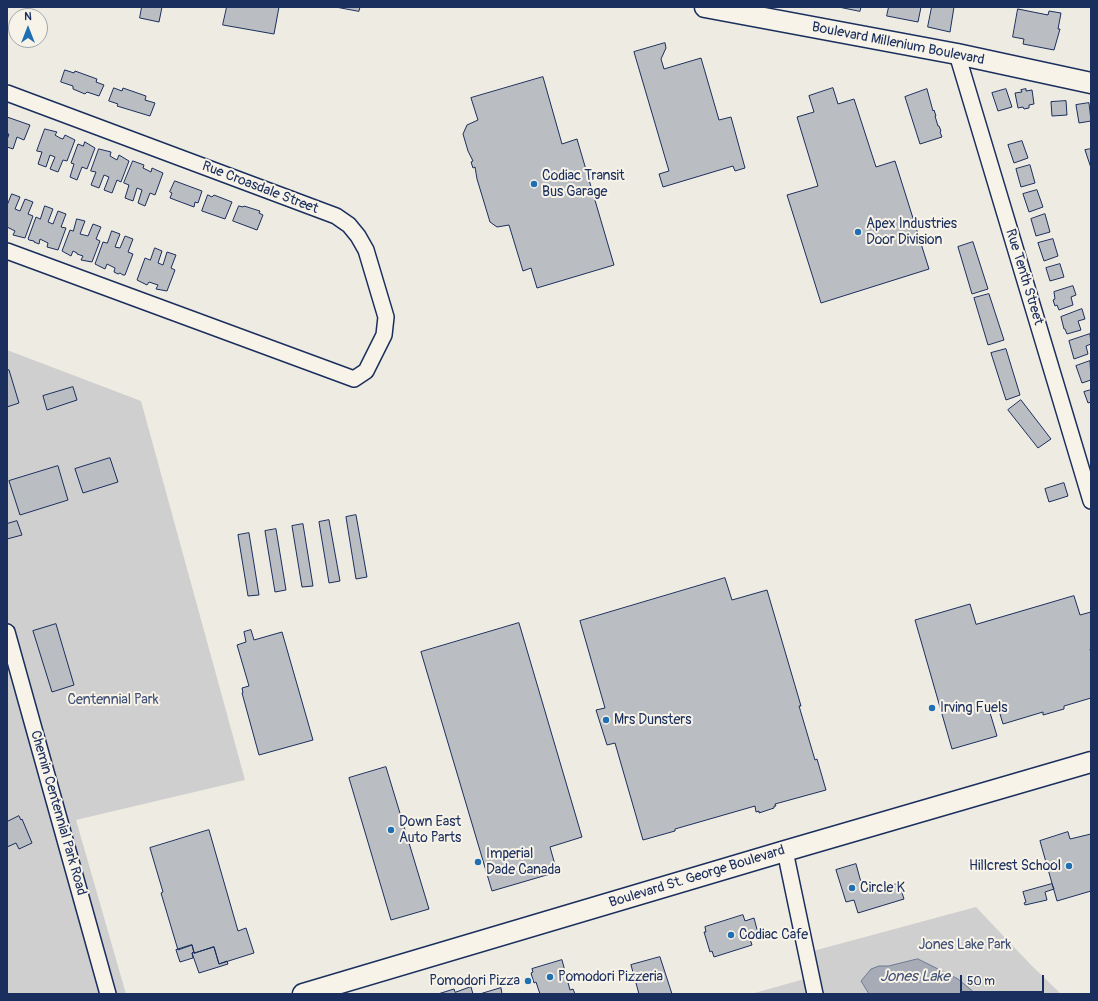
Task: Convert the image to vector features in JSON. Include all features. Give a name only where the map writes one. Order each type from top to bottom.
[{"type":"main road","name":"Boulevard Millenium Boulevard","points":[[705,7],[957,54],[1091,83]]},
{"type":"main road","name":"Boulevard St. George Boulevard","points":[[303,994],[1091,762]]},
{"type":"street","name":"Rue Tenth Street","points":[[957,54],[1085,456],[1091,501]]},
{"type":"street","name":"Rue Croasdale Street","points":[[7,93],[336,216],[349,225],[358,236],[366,250],[386,318],[384,335],[366,371],[354,379],[7,251]]},
{"type":"street","name":"Chemin Centennial Park Road","points":[[7,632],[108,994]]},
{"type":"street","points":[[785,851],[816,994]]},
{"type":"green space","name":"Centennial Park","points":[[7,350],[141,401],[245,780],[76,820],[126,994],[7,994]]},
{"type":"green space","name":"Jones Lake Park","points":[[976,907],[1061,994],[976,994],[958,979],[888,966],[879,966],[861,981],[869,994],[751,994],[808,978],[802,954]]},
{"type":"water","name":"Jones Lake","points":[[918,959],[958,979],[976,994],[869,994],[861,981],[871,969],[879,966],[888,966]]},
{"type":"building","points":[[142,7],[162,7],[159,22],[140,18]]},
{"type":"building","points":[[227,7],[279,7],[274,34],[223,25]]},
{"type":"building","points":[[336,7],[360,7],[359,11]]},
{"type":"building","points":[[839,7],[861,7],[860,11]]},
{"type":"building","points":[[889,7],[921,7],[918,22],[887,16]]},
{"type":"building","points":[[932,7],[954,7],[950,32],[928,27]]},
{"type":"building","points":[[1018,9],[1048,15],[1049,11],[1061,13],[1058,29],[1060,29],[1054,50],[1023,44],[1024,39],[1013,37]]},
{"type":"building","points":[[665,43],[666,48],[661,59],[664,69],[701,58],[719,120],[731,117],[745,168],[735,171],[733,166],[663,187],[659,174],[669,171],[634,52]]},
{"type":"building","points":[[65,70],[74,73],[75,71],[97,79],[96,82],[104,85],[99,96],[87,92],[85,94],[73,89],[73,86],[61,82]]},
{"type":"building","name":"Codiac Transit Bus Garage","points":[[543,77],[562,144],[577,139],[614,265],[537,288],[531,268],[523,271],[509,225],[497,227],[490,222],[477,179],[475,167],[473,168],[471,162],[473,161],[468,151],[463,134],[467,125],[478,120],[471,98]]},
{"type":"building","points":[[114,88],[122,91],[123,88],[146,96],[145,100],[155,103],[150,116],[117,106],[118,104],[109,101]]},
{"type":"building","name":"Apex Industries Door Division","points":[[833,88],[838,104],[854,99],[876,167],[895,161],[929,269],[821,303],[787,195],[818,186],[797,117],[814,112],[809,96]]},
{"type":"building","points":[[927,89],[942,137],[920,144],[905,97]]},
{"type":"building","points":[[1006,89],[1012,107],[998,111],[992,93]]},
{"type":"building","points":[[1026,89],[1026,91],[1032,90],[1034,104],[1029,105],[1029,108],[1018,108],[1015,93],[1022,92],[1021,90]]},
{"type":"building","points":[[1066,101],[1067,115],[1052,116],[1051,102]]},
{"type":"building","points":[[1089,103],[1091,121],[1079,123],[1076,105]]},
{"type":"building","points":[[7,117],[30,125],[24,140],[17,137],[13,149],[7,147],[9,134],[7,134]]},
{"type":"building","points":[[45,129],[57,132],[55,135],[60,138],[63,139],[65,135],[75,140],[67,161],[63,160],[58,172],[50,169],[55,157],[50,155],[46,167],[38,164],[42,152],[37,151]]},
{"type":"building","points":[[1022,141],[1028,158],[1014,163],[1008,145]]},
{"type":"building","points":[[85,142],[95,148],[87,169],[82,167],[77,180],[70,177],[74,164],[71,163],[78,144],[83,146]]},
{"type":"building","points":[[99,149],[111,152],[110,156],[117,160],[119,155],[129,161],[121,182],[117,180],[112,193],[104,190],[109,177],[104,175],[99,188],[91,185],[96,172],[91,171]]},
{"type":"building","points":[[1091,149],[1091,168],[1085,150]]},
{"type":"building","points":[[133,161],[144,165],[143,168],[151,172],[152,168],[163,173],[155,195],[150,193],[145,206],[138,203],[142,190],[137,188],[133,201],[125,198],[129,185],[124,183]]},
{"type":"building","points":[[1030,165],[1035,183],[1021,187],[1016,169]]},
{"type":"building","points":[[175,181],[202,191],[198,203],[195,202],[194,207],[170,198],[172,193],[170,192]]},
{"type":"building","points":[[1037,190],[1043,207],[1029,212],[1023,194]]},
{"type":"building","points":[[12,194],[20,197],[15,209],[20,211],[25,199],[33,202],[28,214],[33,216],[25,238],[13,235],[15,231],[7,227],[7,206]]},
{"type":"building","points":[[208,195],[212,197],[214,195],[232,202],[225,219],[202,211]]},
{"type":"building","points":[[45,206],[53,209],[48,222],[53,224],[58,211],[66,214],[61,227],[66,228],[58,250],[47,247],[48,243],[40,239],[39,244],[28,239],[36,217],[40,219]]},
{"type":"building","points":[[239,206],[260,211],[259,213],[263,215],[257,230],[233,221]]},
{"type":"building","points":[[1045,214],[1050,232],[1036,236],[1031,219]]},
{"type":"building","points":[[77,219],[85,221],[80,234],[88,236],[93,224],[101,227],[96,239],[100,241],[92,262],[81,260],[83,256],[73,251],[71,256],[62,251],[70,230],[73,231]]},
{"type":"building","points":[[112,231],[120,234],[115,247],[120,248],[125,236],[133,239],[128,252],[133,254],[125,275],[114,272],[115,268],[107,264],[105,269],[95,264],[103,242],[107,243]]},
{"type":"building","points":[[1053,239],[1058,256],[1044,261],[1038,243]]},
{"type":"building","points":[[973,242],[988,289],[972,294],[958,247]]},
{"type":"building","points":[[155,248],[162,251],[158,263],[163,265],[167,252],[176,255],[171,268],[175,270],[167,291],[156,289],[158,285],[149,282],[147,285],[137,280],[145,258],[150,260]]},
{"type":"building","points":[[1060,264],[1064,277],[1050,281],[1046,268]]},
{"type":"building","points":[[1073,286],[1076,295],[1071,297],[1073,305],[1059,310],[1057,305],[1055,306],[1053,300],[1055,299],[1054,292]]},
{"type":"building","points":[[989,294],[1004,340],[988,345],[974,298]]},
{"type":"building","points":[[1082,309],[1085,319],[1078,321],[1081,330],[1067,334],[1061,317]]},
{"type":"building","points":[[1090,334],[1091,344],[1086,346],[1088,354],[1074,359],[1069,341]]},
{"type":"building","points":[[1006,349],[1020,395],[1006,400],[991,353]]},
{"type":"building","points":[[1090,361],[1091,380],[1082,383],[1076,366]]},
{"type":"building","points":[[9,370],[19,403],[7,407],[7,371]]},
{"type":"building","points":[[73,387],[77,400],[47,410],[43,396]]},
{"type":"building","points":[[1091,390],[1091,402],[1088,403],[1084,392]]},
{"type":"building","points":[[1021,400],[1051,439],[1038,448],[1008,410]]},
{"type":"building","points":[[110,458],[118,482],[83,493],[75,469]]},
{"type":"building","points":[[58,466],[68,500],[20,515],[9,481]]},
{"type":"building","points":[[1064,483],[1068,496],[1049,502],[1045,489]]},
{"type":"building","points":[[356,515],[367,577],[356,579],[346,517]]},
{"type":"building","points":[[329,520],[340,581],[329,583],[319,522]]},
{"type":"building","points":[[17,521],[22,535],[7,539],[7,524]]},
{"type":"building","points":[[303,524],[313,586],[302,587],[292,526]]},
{"type":"building","points":[[276,529],[286,590],[275,592],[265,531]]},
{"type":"building","points":[[249,533],[259,595],[248,596],[238,535]]},
{"type":"building","points":[[725,578],[732,600],[767,590],[801,706],[799,706],[815,760],[817,759],[826,790],[775,804],[776,806],[774,806],[774,808],[759,813],[759,811],[756,812],[755,806],[675,829],[675,831],[643,840],[615,743],[607,745],[596,710],[605,708],[580,621]]},
{"type":"building","points":[[1074,596],[1080,615],[1091,612],[1091,698],[1064,706],[1064,709],[1043,715],[1043,712],[1003,724],[997,704],[988,706],[997,736],[952,749],[915,620],[970,604],[976,624]]},
{"type":"building","points":[[519,623],[582,837],[550,847],[557,872],[492,891],[421,652]]},
{"type":"building","points":[[56,624],[74,685],[52,692],[33,631]]},
{"type":"building","points":[[251,630],[254,640],[282,632],[313,740],[259,755],[242,693],[242,688],[249,686],[237,645],[246,642],[244,632]]},
{"type":"building","points":[[386,767],[429,909],[391,920],[349,778]]},
{"type":"building","points":[[19,816],[21,820],[22,819],[32,843],[19,849],[16,843],[7,847],[7,822]]},
{"type":"building","points":[[209,830],[238,931],[246,928],[254,953],[219,964],[214,947],[194,953],[192,945],[178,950],[161,893],[163,892],[150,848]]},
{"type":"building","name":"Hillcrest School","points":[[1068,832],[1070,839],[1091,834],[1091,891],[1057,901],[1040,841]]},
{"type":"building","name":"Circle K","points":[[856,864],[864,893],[899,883],[904,899],[858,913],[854,900],[846,902],[836,870]]},
{"type":"building","points":[[1052,884],[1054,889],[1045,892],[1047,900],[1025,905],[1024,903],[1026,902],[1023,892]]},
{"type":"building","name":"Codiac Cafe","points":[[743,915],[745,921],[754,918],[759,937],[750,939],[752,945],[714,957],[712,951],[710,952],[704,932],[706,932],[705,927]]},
{"type":"building","points":[[192,945],[194,952],[192,953],[193,958],[180,962],[176,950]]},
{"type":"building","points":[[214,947],[219,964],[227,961],[228,964],[199,973],[192,953]]},
{"type":"building","points":[[660,957],[672,994],[639,994],[631,965]]},
{"type":"building","name":"Pomodori Pizzeria","points":[[562,960],[570,990],[573,989],[575,994],[540,994],[536,982],[534,983],[531,973],[533,972],[532,969]]},
{"type":"building","points":[[471,987],[473,994],[438,994],[454,989],[455,992]]},
{"type":"building","points":[[501,988],[502,994],[480,994]]},
{"type":"place","name":"Codiac Transit Bus Garage","points":[[534,184]]},
{"type":"place","name":"Apex Industries Door Division","points":[[858,232]]},
{"type":"place","name":"Irving Fuels","points":[[932,708]]},
{"type":"place","name":"Mrs Dunsters","points":[[606,720]]},
{"type":"place","name":"Down East Auto Parts","points":[[391,830]]},
{"type":"place","name":"Imperial Dade Canada","points":[[478,862]]},
{"type":"place","name":"Hillcrest School","points":[[1069,866]]},
{"type":"place","name":"Circle K","points":[[852,888]]},
{"type":"place","name":"Codiac Cafe","points":[[731,935]]},
{"type":"place","name":"Pomodori Pizzeria","points":[[550,977]]},
{"type":"place","name":"Pomodori Pizza","points":[[528,981]]}]
